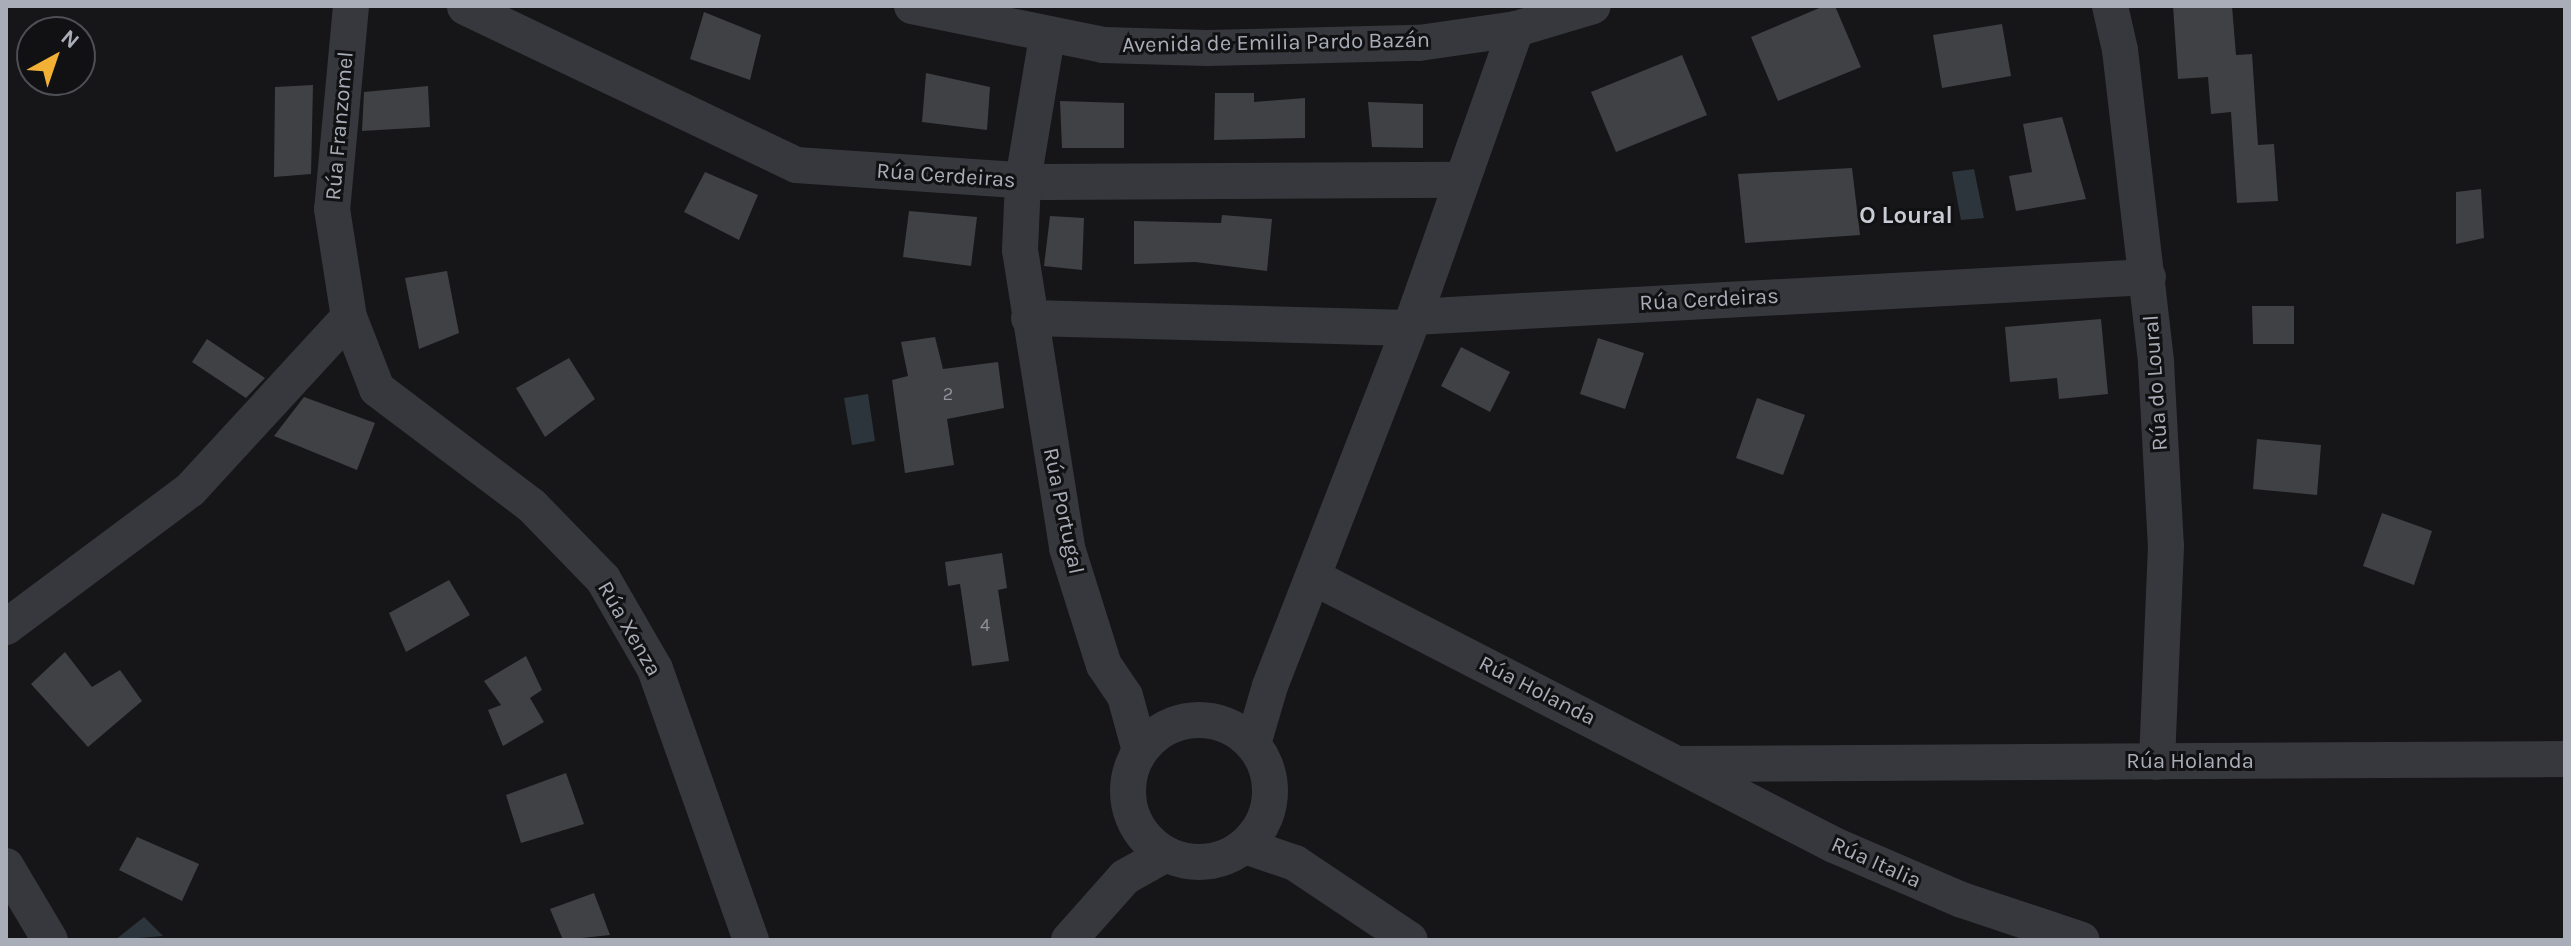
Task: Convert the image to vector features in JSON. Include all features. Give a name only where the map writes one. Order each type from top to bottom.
[{"type":"street","name":"Rúa Franzomel","points":[[349,317],[332,209],[351,6]]},
{"type":"street","name":"Avenida de Emilia Pardo Bazán","points":[[912,6],[1047,37],[1207,48],[1419,43],[1516,29],[1593,6]]},
{"type":"street","name":"Rúa do Loural","points":[[2110,6],[2148,277],[2166,546],[2157,762]]},
{"type":"street","name":"Rúa Cerdeiras","points":[[465,7],[796,165],[1023,181],[1462,180]]},
{"type":"street","points":[[1253,744],[1270,686],[1315,578],[1386,379],[1412,322],[1516,29]]},
{"type":"street","name":"Rúa Portugal","points":[[1047,37],[1023,181],[1020,250],[1067,548],[1104,665],[1125,696],[1140,751]]},
{"type":"street","name":"Rúa Cerdeiras","points":[[1412,322],[2148,277]]},
{"type":"street","points":[[6,627],[190,490],[349,317]]},
{"type":"street","name":"Rúa Xenza","points":[[349,317],[377,389],[532,506],[603,579],[655,669],[751,940]]},
{"type":"street","points":[[1029,318],[1326,325],[1412,322]]},
{"type":"street","points":[[1326,325],[1371,357],[1386,379]]},
{"type":"street","name":"Rúa Holanda","points":[[1315,578],[1680,764],[1816,766],[2565,759]]},
{"type":"street","points":[[1222,724],[1270,686]]},
{"type":"street","name":"Rúa Portugal","points":[[1125,696],[1173,725]]},
{"type":"street","points":[[1222,724],[1253,744],[1269,779],[1266,816],[1245,846],[1215,860],[1154,843],[1129,792],[1140,751],[1173,725],[1222,724]]},
{"type":"street","name":"Rúa Italia","points":[[1680,764],[1797,826],[1962,900],[2082,940]]},
{"type":"street","points":[[1797,826],[1798,785],[1816,766]]},
{"type":"street","points":[[1266,816],[1295,863]]},
{"type":"street","points":[[1069,940],[1154,843]]},
{"type":"street","points":[[1245,846],[1295,863],[1410,940]]},
{"type":"street","points":[[11,884],[50,940]]},
{"type":"shaded area","points":[[1974,169],[1984,218],[1961,220],[1952,172]]},
{"type":"shaded area","points":[[868,394],[875,441],[852,445],[844,398]]},
{"type":"shaded area","points":[[144,917],[163,936],[115,940]]},
{"type":"building","points":[[1824,6],[1835,6],[1861,67],[1778,101],[1751,37]]},
{"type":"building","points":[[2173,6],[2232,6],[2236,55],[2252,54],[2258,145],[2274,144],[2278,201],[2237,203],[2231,112],[2211,114],[2208,77],[2178,79]]},
{"type":"building","points":[[704,12],[761,35],[750,80],[690,59]]},
{"type":"building","points":[[2002,24],[2011,76],[1942,88],[1933,35]]},
{"type":"building","points":[[1682,55],[1707,115],[1616,152],[1591,92]]},
{"type":"building","points":[[926,73],[990,87],[987,130],[922,122]]},
{"type":"building","points":[[313,85],[311,174],[274,177],[275,87]]},
{"type":"building","points":[[428,86],[430,127],[362,131],[364,92]]},
{"type":"building","points":[[1215,93],[1254,93],[1254,102],[1305,98],[1305,138],[1214,140]]},
{"type":"building","points":[[1060,101],[1124,103],[1124,148],[1062,148]]},
{"type":"building","points":[[1368,102],[1423,104],[1423,148],[1372,147]]},
{"type":"building","points":[[2062,117],[2086,199],[2016,211],[2009,176],[2032,172],[2023,124]]},
{"type":"building","points":[[1852,168],[1860,235],[1745,243],[1738,174]]},
{"type":"building","points":[[705,172],[758,195],[739,240],[684,212]]},
{"type":"building","points":[[2481,189],[2484,238],[2456,244],[2456,192]]},
{"type":"building","points":[[909,211],[977,217],[971,266],[903,257]]},
{"type":"building","points":[[1222,215],[1272,219],[1267,271],[1195,262],[1134,264],[1134,221],[1221,223]]},
{"type":"building","points":[[1050,216],[1084,218],[1082,270],[1044,266]]},
{"type":"building","points":[[447,271],[459,333],[419,349],[405,278]]},
{"type":"building","points":[[2252,306],[2294,306],[2294,344],[2253,344]]},
{"type":"building","points":[[2101,319],[2108,394],[2059,399],[2057,378],[2010,382],[2005,327]]},
{"type":"building","points":[[935,337],[943,369],[998,362],[1004,408],[947,419],[954,465],[905,473],[892,380],[908,376],[901,342]]},
{"type":"building","points":[[1598,338],[1644,353],[1625,409],[1580,394]]},
{"type":"building","points":[[207,339],[265,378],[246,398],[192,362]]},
{"type":"building","points":[[1461,347],[1510,372],[1490,412],[1441,386]]},
{"type":"building","points":[[569,358],[595,399],[545,437],[516,388]]},
{"type":"building","points":[[304,397],[375,423],[357,470],[274,436]]},
{"type":"building","points":[[1757,398],[1805,415],[1783,475],[1736,458]]},
{"type":"building","points":[[2257,439],[2321,445],[2317,495],[2253,489]]},
{"type":"building","points":[[2382,513],[2432,531],[2414,585],[2363,566]]},
{"type":"building","points":[[1002,553],[1007,588],[998,590],[1009,661],[972,666],[960,584],[948,586],[945,562]]},
{"type":"building","points":[[449,580],[470,615],[406,652],[389,613]]},
{"type":"building","points":[[65,652],[92,687],[120,670],[142,701],[88,747],[31,684]]},
{"type":"building","points":[[526,656],[542,690],[530,698],[544,722],[503,746],[488,710],[501,705],[484,681]]},
{"type":"building","points":[[566,773],[584,824],[521,843],[506,795]]},
{"type":"building","points":[[137,837],[199,864],[182,901],[119,870]]},
{"type":"building","points":[[594,893],[610,935],[563,940],[550,909]]},
{"type":"district","name":"O Loural","points":[[1906,216]]}]
